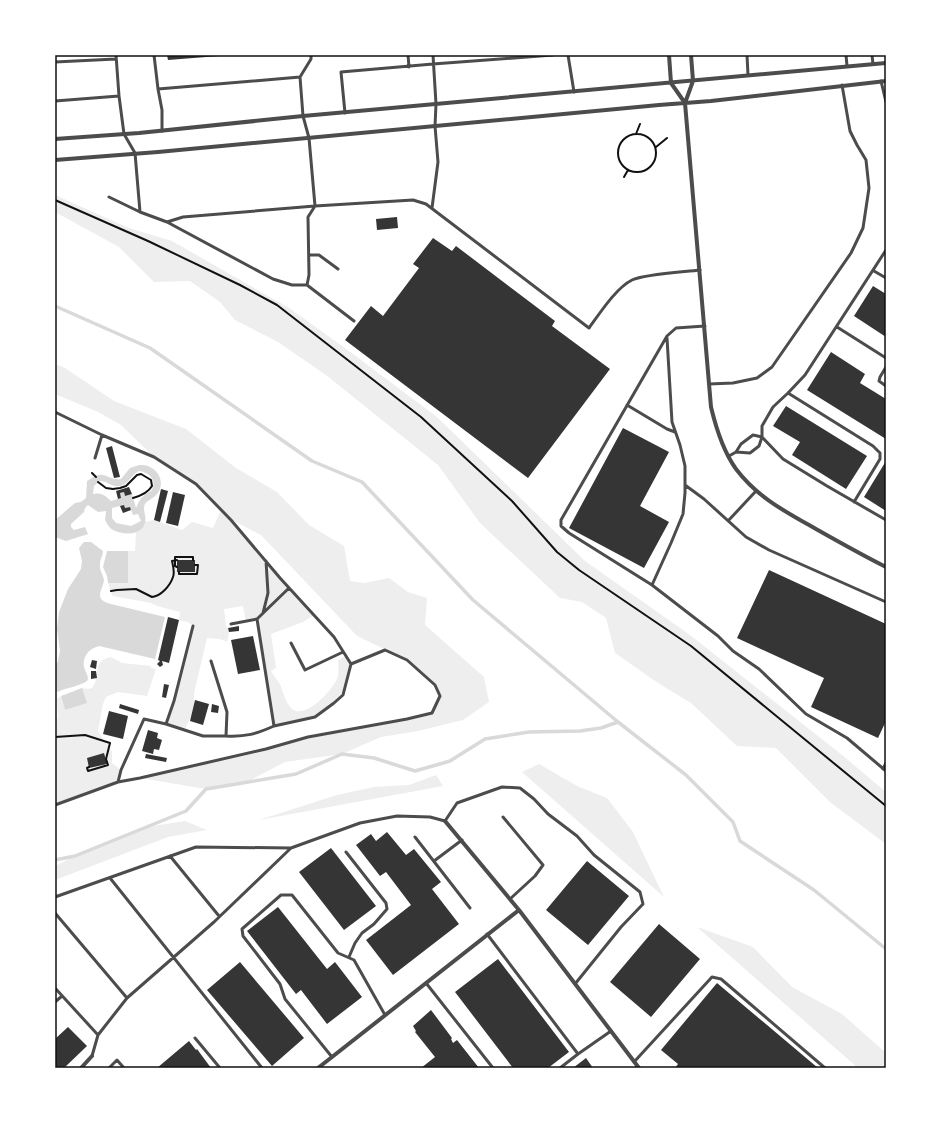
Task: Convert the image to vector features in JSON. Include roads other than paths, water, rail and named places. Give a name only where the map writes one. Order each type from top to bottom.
[{"type":"street","points":[[669,55],[672,83],[685,103]]},
{"type":"street","points":[[691,55],[693,81],[685,103],[711,407],[715,424],[736,468],[756,491],[776,506],[886,567]]},
{"type":"street","points":[[55,139],[124,134],[345,112],[886,63]]},
{"type":"street","points":[[55,160],[685,103],[884,81]]},
{"type":"street","points":[[445,821],[519,910],[639,1068]]},
{"type":"street","points":[[319,1068],[519,910]]},
{"type":"street","points":[[82,1068],[92,1056]]},
{"type":"lane","points":[[116,55],[124,134],[135,153],[140,212]]},
{"type":"lane","points":[[154,55],[162,110],[162,130]]},
{"type":"lane","points":[[308,285],[308,217],[315,206],[309,138],[303,116],[300,77],[312,55]]},
{"type":"lane","points":[[408,55],[409,66]]},
{"type":"lane","points":[[432,208],[438,162],[435,126],[436,104],[433,55]]},
{"type":"lane","points":[[345,112],[341,72],[553,55]]},
{"type":"lane","points":[[568,55],[574,92]]},
{"type":"lane","points":[[747,55],[748,75]]},
{"type":"lane","points":[[846,55],[847,66]]},
{"type":"lane","points":[[872,55],[873,64]]},
{"type":"lane","points":[[55,62],[116,59]]},
{"type":"lane","points":[[158,88],[300,77]]},
{"type":"lane","points":[[884,81],[886,102]]},
{"type":"lane","points":[[709,384],[733,383],[757,378],[772,367],[851,253],[863,228],[869,188],[866,160],[850,132],[842,85]]},
{"type":"lane","points":[[55,101],[119,96]]},
{"type":"lane","points":[[110,197],[140,212],[167,222],[273,279],[292,285],[308,285],[354,321]]},
{"type":"lane","points":[[167,222],[183,217],[315,206],[413,200],[426,204],[432,208],[589,328],[614,295],[632,280],[642,277],[700,270]]},
{"type":"lane","points":[[736,452],[750,453],[759,446],[762,437],[762,426],[773,407],[805,375],[874,271],[886,250]]},
{"type":"lane","points":[[309,255],[319,255],[338,269]]},
{"type":"lane","points":[[874,271],[886,278]]},
{"type":"lane","points":[[704,326],[676,328],[667,336],[561,520],[562,526],[569,534],[652,585],[718,636],[733,651],[759,669],[806,714],[847,738],[885,770]]},
{"type":"lane","points":[[837,327],[886,358]]},
{"type":"lane","points":[[652,585],[683,514],[685,485],[685,466],[672,422],[667,336]]},
{"type":"lane","points":[[886,367],[879,381],[886,386]]},
{"type":"lane","points":[[788,393],[873,446],[880,453],[880,458],[854,502]]},
{"type":"lane","points":[[627,405],[667,429],[675,432]]},
{"type":"lane","points":[[55,412],[102,435],[154,457],[196,484],[231,520],[250,544],[334,637],[351,664],[343,695],[315,717],[274,726],[255,734],[239,736],[203,736],[166,724],[144,719],[121,770],[118,782]]},
{"type":"lane","points":[[96,458],[102,435]]},
{"type":"lane","points":[[729,456],[736,452],[741,444],[753,435],[762,437],[783,459],[886,520]]},
{"type":"lane","points":[[685,485],[746,537],[769,550],[886,602]]},
{"type":"lane","points":[[728,521],[756,491]]},
{"type":"lane","points":[[263,614],[268,593],[266,561]]},
{"type":"lane","points":[[231,624],[257,619],[289,588]]},
{"type":"lane","points":[[257,619],[274,726]]},
{"type":"lane","points":[[166,724],[174,701],[193,626]]},
{"type":"lane","points":[[291,643],[304,670],[343,652]]},
{"type":"lane","points":[[55,805],[118,782],[266,749],[308,737],[432,713],[440,696],[434,685],[407,660],[386,650],[351,664]]},
{"type":"lane","points":[[211,661],[227,712],[226,736]]},
{"type":"lane","points":[[885,770],[886,763]]},
{"type":"lane","points":[[55,897],[196,847],[291,848],[360,824],[397,816],[430,817],[445,821],[457,803],[502,787],[520,788],[534,799],[548,814],[577,836],[594,855],[640,892],[643,904],[621,927],[575,984]]},
{"type":"lane","points":[[503,817],[543,865],[535,876],[510,899]]},
{"type":"lane","points":[[415,837],[470,908]]},
{"type":"lane","points":[[434,861],[462,840]]},
{"type":"lane","points":[[92,1056],[98,1035],[127,998],[219,916],[291,848]]},
{"type":"lane","points":[[346,852],[386,903],[387,909],[374,924],[362,933],[355,943],[349,957]]},
{"type":"lane","points":[[170,856],[219,916]]},
{"type":"lane","points":[[110,878],[262,1068]]},
{"type":"lane","points":[[332,1057],[285,999],[280,984],[243,936],[242,929],[281,895],[292,895],[338,953],[354,960],[385,1015]]},
{"type":"lane","points":[[55,913],[127,998]]},
{"type":"lane","points":[[487,934],[578,1054]]},
{"type":"lane","points":[[634,1062],[712,977],[721,979],[825,1068]]},
{"type":"lane","points":[[426,983],[493,1068]]},
{"type":"lane","points":[[55,988],[98,1035]]},
{"type":"lane","points":[[55,1002],[62,996]]},
{"type":"lane","points":[[560,1068],[611,1031]]},
{"type":"lane","points":[[195,1038],[220,1068]]},
{"type":"lane","points":[[109,1068],[117,1060],[124,1068]]},
{"type":"waterway","points":[[55,306],[150,348],[312,461],[362,482],[473,600],[618,722],[686,775],[733,822],[740,841],[814,890],[886,949]]},
{"type":"waterway","points":[[55,860],[75,856],[186,811],[206,789],[296,774],[342,754],[374,758],[415,771],[450,761],[485,739],[529,732],[580,731],[601,728],[618,722]]}]
